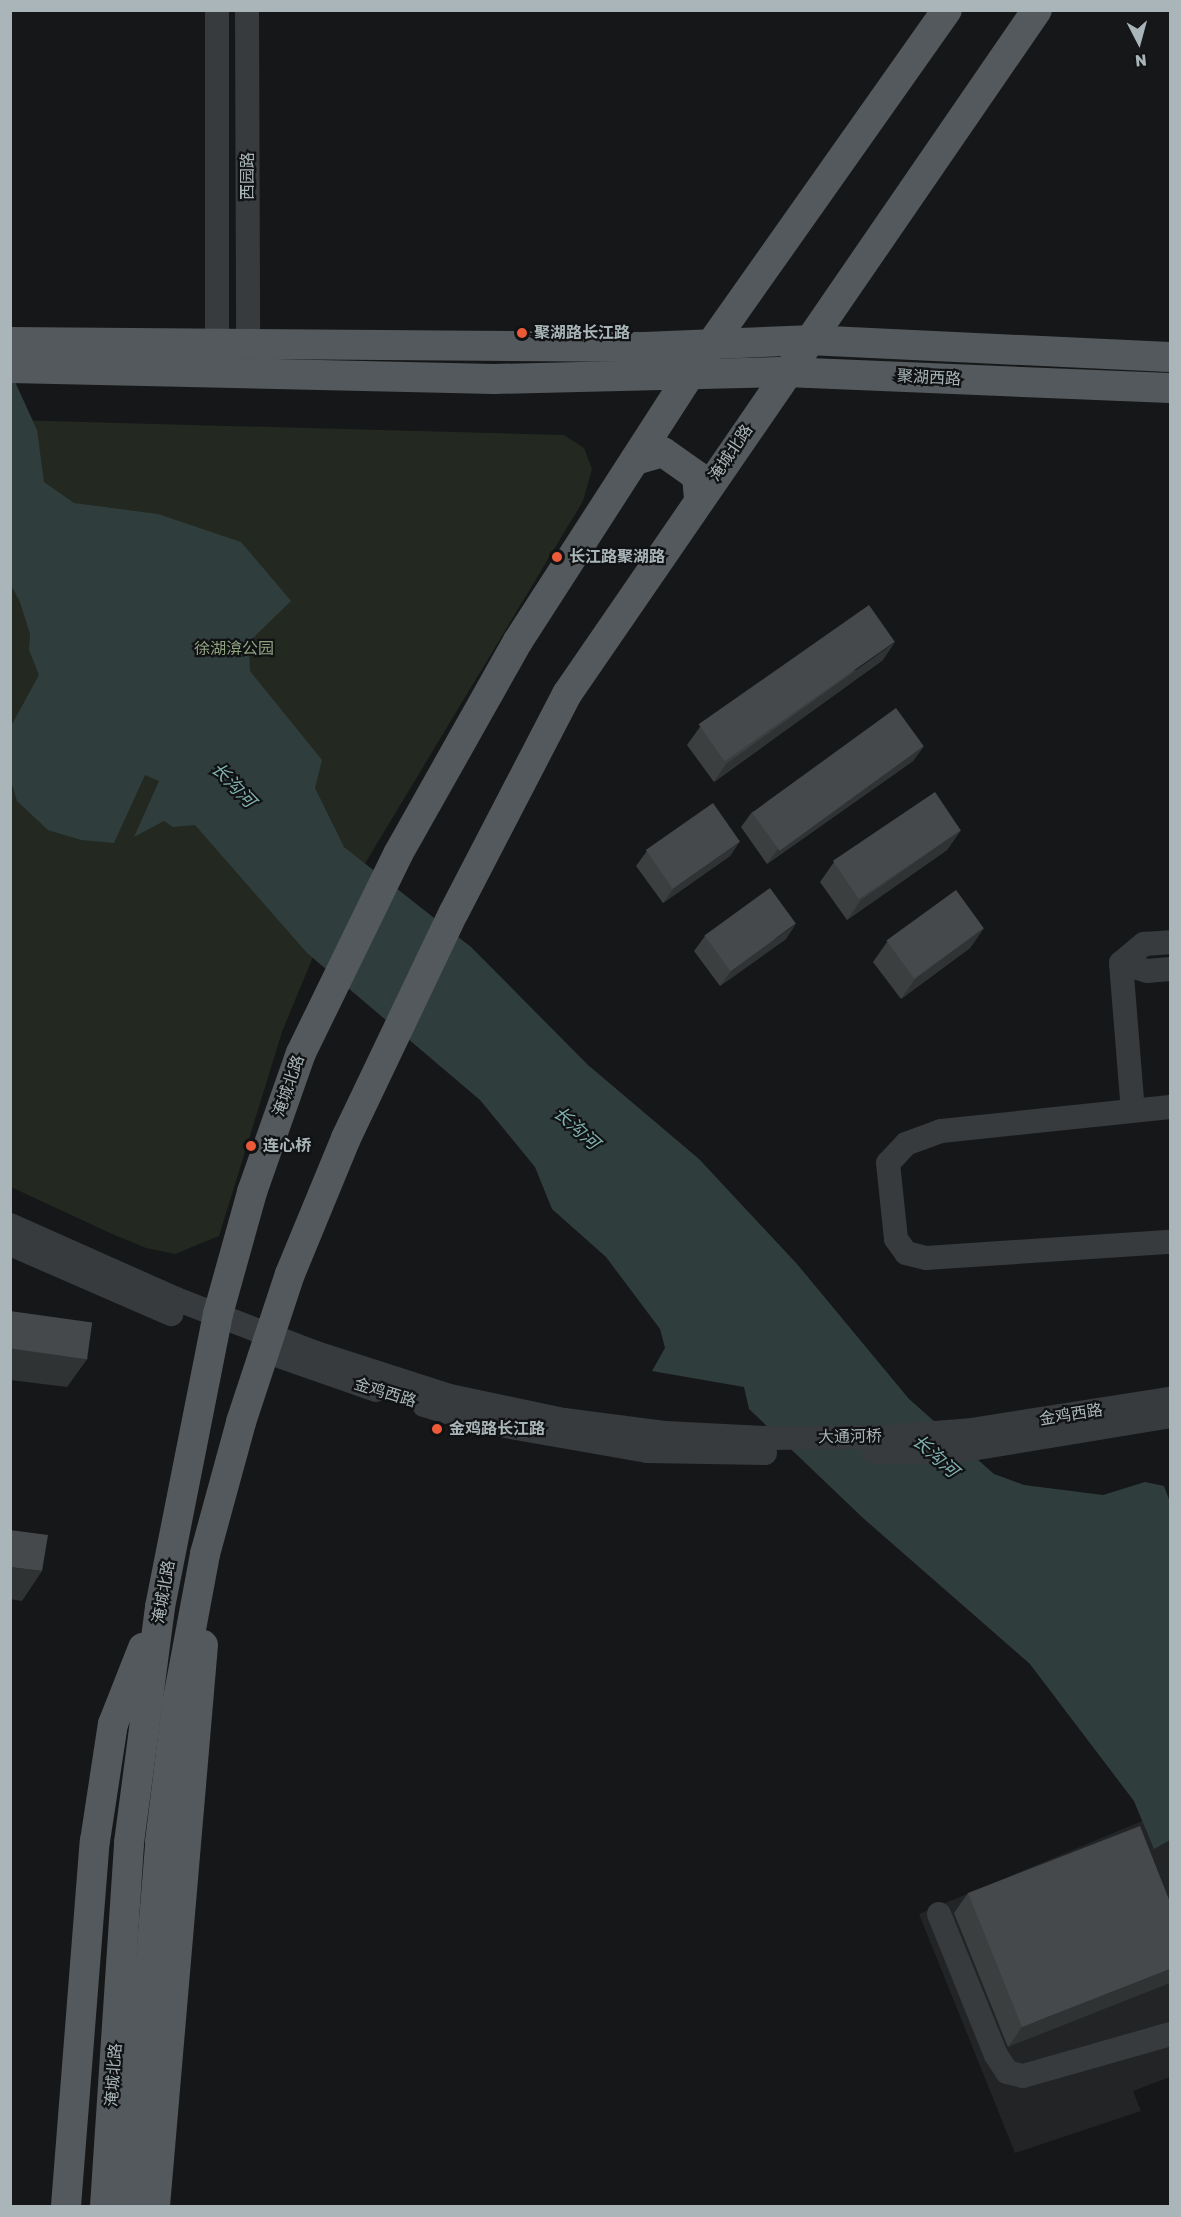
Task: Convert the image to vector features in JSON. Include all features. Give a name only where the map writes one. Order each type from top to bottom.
[{"type":"main road","points":[[635,460],[688,377],[947,10]]},
{"type":"main road","name":"淹城北路","points":[[105,2206],[121,2171],[177,1704],[205,1554],[240,1422],[290,1274],[345,1138],[454,912],[567,694],[807,340],[1037,10]]},
{"type":"main road","name":"聚湖西路","points":[[15,351],[217,341],[644,347],[807,340],[1170,357]]},
{"type":"main road","name":"聚湖西路","points":[[15,351],[41,369],[494,379],[688,377],[786,372],[1170,388]]},
{"type":"main road","points":[[635,460],[663,452],[697,476],[699,500]]},
{"type":"main road","name":"淹城北路","points":[[131,2206],[121,2171],[129,1843],[160,1607],[216,1323],[252,1192],[301,1053],[324,998],[398,854],[518,641],[635,460]]},
{"type":"main road","points":[[155,2206],[188,1802],[202,1690],[205,1554]]},
{"type":"main road","points":[[66,2206],[95,1841],[111,1736],[160,1607]]},
{"type":"street","name":"西园路","points":[[217,341],[218,10]]},
{"type":"street","name":"西园路","points":[[247,10],[248,342]]},
{"type":"street","points":[[1121,963],[1144,944],[1170,942]]},
{"type":"street","points":[[1121,963],[1147,971],[1170,969]]},
{"type":"street","points":[[1121,963],[1132,1111]]},
{"type":"street","points":[[1170,1107],[941,1131],[906,1144],[888,1163],[896,1239],[906,1253],[926,1258],[1170,1242]]},
{"type":"street","name":"金鸡西路","points":[[10,1225],[176,1299],[216,1323]]},
{"type":"street","name":"金鸡西路","points":[[10,1245],[477,1422],[647,1451],[773,1446]]},
{"type":"street","name":"金鸡西路","points":[[977,1439],[1170,1399]]},
{"type":"street","name":"金鸡西路","points":[[977,1439],[1170,1416]]},
{"type":"street","name":"大通河桥","points":[[773,1446],[977,1439]]},
{"type":"street","points":[[939,1914],[996,2055],[1007,2072],[1023,2076],[1170,2034]]},
{"type":"shaded area","points":[[1170,1504],[1170,2077],[1133,2091],[1141,2111],[1015,2153],[919,1914],[1142,1821],[1134,1801],[1030,1664]]},
{"type":"green space","name":"徐湖渰公园","points":[[11,420],[564,435],[584,448],[592,469],[583,501],[322,935],[282,1032],[219,1236],[175,1254],[146,1248],[11,1187]]},
{"type":"water","name":"长沟河","points":[[11,373],[37,430],[44,482],[74,503],[158,514],[241,542],[291,601],[255,636],[249,648],[250,671],[322,760],[315,788],[344,847],[471,947],[588,1065],[699,1159],[797,1264],[909,1399],[994,1474],[1024,1485],[1103,1495],[1145,1482],[1164,1486],[1170,1502],[1170,1840],[1154,1849],[1134,1801],[1030,1664],[863,1518],[749,1409],[744,1387],[652,1371],[665,1348],[660,1329],[606,1257],[552,1209],[535,1167],[480,1100],[307,953],[195,825],[173,827],[164,821],[134,837],[159,781],[145,775],[114,843],[81,840],[48,830],[17,801],[11,781],[10,728],[39,675],[29,650],[30,634],[20,602],[11,585]]},
{"type":"building","points":[[869,605],[895,642],[724,761],[699,724]]},
{"type":"building","points":[[896,708],[924,746],[780,851],[752,813]]},
{"type":"building","points":[[935,792],[961,830],[859,899],[833,861]]},
{"type":"building","points":[[713,803],[740,842],[673,889],[646,850]]},
{"type":"building","points":[[770,888],[796,924],[730,971],[704,936]]},
{"type":"building","points":[[956,890],[984,928],[914,979],[886,941]]},
{"type":"building","points":[[10,1311],[92,1323],[87,1359],[10,1348]]},
{"type":"building","points":[[10,1530],[48,1535],[42,1571],[10,1567]]},
{"type":"building","points":[[1140,1826],[1170,1902],[1170,1969],[1022,2027],[968,1893]]},
{"type":"place","name":"聚湖路长江路","points":[[522,333]]},
{"type":"place","name":"长江路聚湖路","points":[[557,557]]},
{"type":"place","name":"连心桥","points":[[251,1146]]},
{"type":"place","name":"金鸡路长江路","points":[[437,1429]]}]
